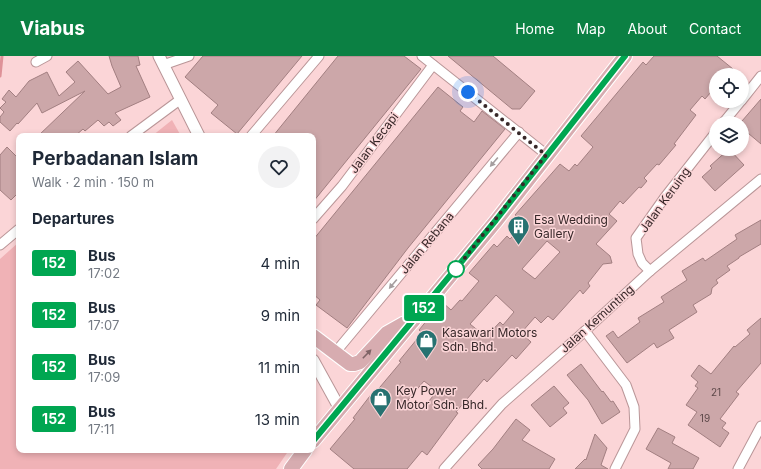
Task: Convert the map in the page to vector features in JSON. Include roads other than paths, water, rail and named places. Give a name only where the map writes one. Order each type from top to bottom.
[{"type":"main road","points":[[316,437],[496,220],[625,56]]},
{"type":"main road","points":[[316,339],[334,354],[350,364],[354,364],[360,362],[393,329],[413,321]]},
{"type":"main road","points":[[291,469],[303,453]]},
{"type":"street","points":[[36,62],[47,56]]},
{"type":"street","points":[[189,56],[161,60],[198,133]]},
{"type":"street","points":[[254,133],[319,56]]},
{"type":"street","points":[[429,60],[546,155]]},
{"type":"street","name":"Jalan Kecapi","points":[[316,216],[342,186],[429,60]]},
{"type":"street","points":[[749,90],[761,76]]},
{"type":"street","points":[[135,133],[181,99]]},
{"type":"street","points":[[728,116],[735,108]]},
{"type":"street","name":"Jalan Rebana","points":[[334,354],[519,132]]},
{"type":"street","name":"Jalan Keruing","points":[[650,271],[642,263],[638,254],[636,238],[665,197],[709,141]]},
{"type":"street","name":"Jalan Kemunting","points":[[444,469],[502,404],[584,332],[650,271],[761,179]]},
{"type":"street","points":[[0,245],[16,232]]},
{"type":"street","points":[[584,332],[626,385],[634,407],[635,429],[615,469]]},
{"type":"street","points":[[316,365],[340,409]]},
{"type":"street","points":[[738,469],[761,426]]},
{"type":"waterway","points":[[0,76],[2,56]]},
{"type":"place","name":"Esa Wedding Gallery","points":[[519,246]]},
{"type":"place","name":"Kasawari Motors Sdn. Bhd.","points":[[427,360]]},
{"type":"place","name":"Key Power Motor Sdn. Bhd.","points":[[380,418]]}]
